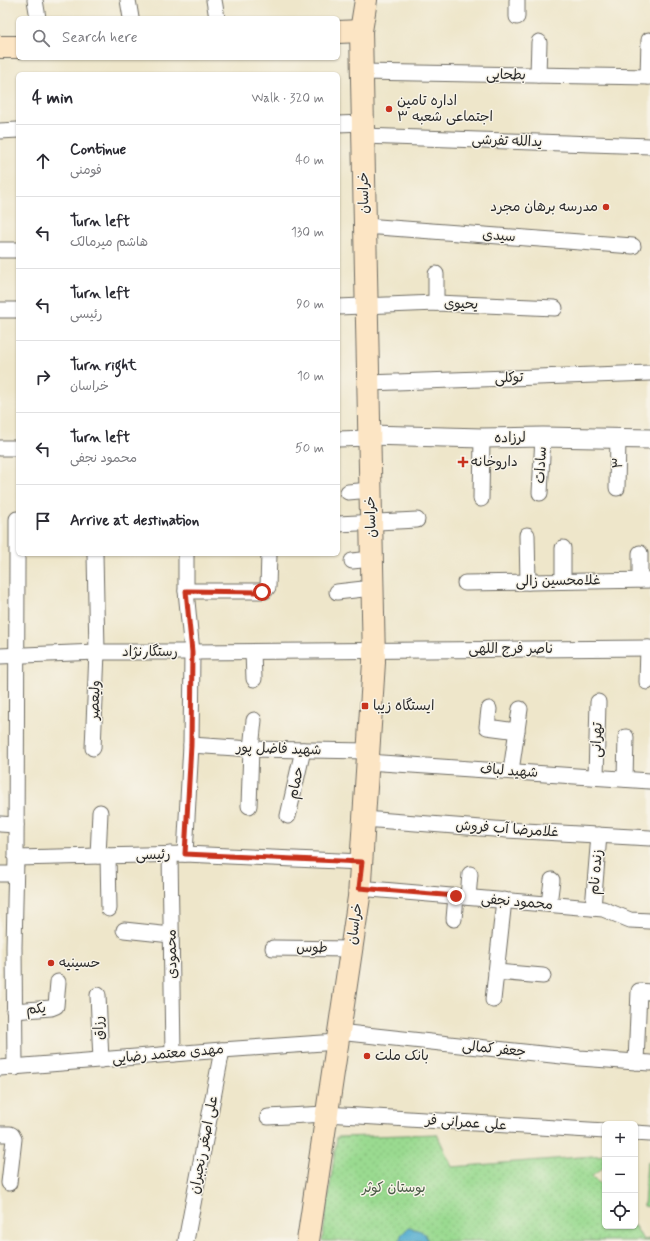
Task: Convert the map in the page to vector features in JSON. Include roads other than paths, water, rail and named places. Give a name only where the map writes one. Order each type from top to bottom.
[{"type":"main road","name":"خراسان","points":[[308,1241],[351,949],[362,862],[374,662],[372,588],[362,560],[372,522],[370,490],[361,30],[366,0]]},
{"type":"main road","points":[[340,32],[361,30]]},
{"type":"main road","points":[[0,47],[16,48]]},
{"type":"street","points":[[35,0],[38,16]]},
{"type":"street","points":[[128,0],[131,16]]},
{"type":"street","points":[[214,0],[217,16]]},
{"type":"street","points":[[517,0],[517,17]]},
{"type":"street","points":[[649,40],[649,77]]},
{"type":"street","points":[[538,75],[539,42]]},
{"type":"street","name":"بطحایی","points":[[362,72],[649,77]]},
{"type":"street","name":"یدالله تفرشی","points":[[340,124],[363,130],[650,146]]},
{"type":"street","points":[[0,131],[16,130]]},
{"type":"street","name":"سیدی","points":[[365,226],[633,246]]},
{"type":"street","points":[[0,250],[16,250]]},
{"type":"street","points":[[436,274],[436,303]]},
{"type":"street","name":"یحیوی","points":[[340,307],[436,303],[555,308]]},
{"type":"street","points":[[0,310],[16,310]]},
{"type":"street","name":"توکلی","points":[[368,383],[650,373]]},
{"type":"street","points":[[340,439],[369,437]]},
{"type":"street","name":"لرزاده","points":[[369,437],[543,437],[650,439]]},
{"type":"street","name":"سادات","points":[[540,493],[543,437]]},
{"type":"street","points":[[481,499],[482,438]]},
{"type":"street","name":"۳","points":[[617,488],[618,438]]},
{"type":"street","points":[[0,448],[16,448]]},
{"type":"street","points":[[348,492],[370,490]]},
{"type":"street","points":[[15,1068],[14,1011],[7,947],[16,858],[16,519]]},
{"type":"street","points":[[340,524],[417,520]]},
{"type":"street","points":[[527,535],[528,582]]},
{"type":"street","points":[[563,548],[563,581]]},
{"type":"street","points":[[640,553],[645,580]]},
{"type":"street","name":"ولیعصر","points":[[94,748],[97,652],[95,556]]},
{"type":"street","name":"محمودی","points":[[173,1054],[171,935],[178,854],[191,745],[192,652],[186,591],[186,556]]},
{"type":"street","points":[[186,591],[262,592],[268,587],[269,556]]},
{"type":"street","name":"غلامحسین زالی","points":[[465,583],[645,580]]},
{"type":"street","points":[[338,592],[372,588]]},
{"type":"street","points":[[646,682],[649,648]]},
{"type":"street","name":"ناصر فرج اللهی","points":[[373,650],[649,648]]},
{"type":"street","name":"رستگارنژاد","points":[[0,656],[97,652],[373,650]]},
{"type":"street","points":[[254,652],[254,679]]},
{"type":"street","name":"تهرانی","points":[[596,777],[598,702]]},
{"type":"street","points":[[489,709],[487,727],[517,731]]},
{"type":"street","points":[[511,771],[520,709]]},
{"type":"street","points":[[249,806],[251,749],[254,720]]},
{"type":"street","points":[[625,779],[626,737]]},
{"type":"street","name":"شهید فاضل پور","points":[[191,745],[251,749],[303,750],[368,756]]},
{"type":"street","name":"حمام","points":[[288,816],[303,750]]},
{"type":"street","name":"شهید لباف","points":[[368,756],[511,771],[650,781]]},
{"type":"street","points":[[100,812],[109,909]]},
{"type":"street","name":"غلامرضا آب فروش","points":[[364,819],[507,830],[650,838]]},
{"type":"street","points":[[0,824],[16,825]]},
{"type":"street","name":"زنده نام","points":[[598,909],[599,835]]},
{"type":"street","name":"رئیسی","points":[[16,858],[178,854],[362,862]]},
{"type":"street","points":[[0,874],[15,874]]},
{"type":"street","points":[[454,919],[470,874]]},
{"type":"street","points":[[549,904],[552,880]]},
{"type":"street","name":"محمود نجفی","points":[[359,888],[598,909],[630,920],[650,921]]},
{"type":"street","points":[[493,1000],[504,900]]},
{"type":"street","points":[[124,930],[171,935]]},
{"type":"street","name":"طوس","points":[[273,948],[351,949]]},
{"type":"street","points":[[496,972],[543,976]]},
{"type":"street","name":"یکم","points":[[14,1011],[51,1008],[56,1006],[58,982]]},
{"type":"street","points":[[643,1063],[639,991],[650,992]]},
{"type":"street","name":"رزاق","points":[[98,995],[101,1060]]},
{"type":"street","name":"مهدی معتمد رضایی","points":[[0,1068],[15,1068],[222,1050],[338,1037]]},
{"type":"street","name":"جعفر کمالی","points":[[338,1037],[643,1063]]},
{"type":"street","name":"علی اصغر رنجبران","points":[[186,1241],[222,1050]]},
{"type":"street","name":"علی عمرانی فر","points":[[268,1117],[326,1114],[602,1131]]},
{"type":"street","points":[[638,1133],[650,1134]]},
{"type":"street","points":[[0,1134],[10,1134],[14,1139],[9,1183]]},
{"type":"water","points":[[408,1228],[421,1231],[428,1241],[400,1241],[401,1235]]},
{"type":"place","name":"اداره تامین اجتماعی شعبه ۳","points":[[389,109]]},
{"type":"place","name":"مدرسه برهان مجرد","points":[[606,207]]},
{"type":"place","name":"داروخانه","points":[[463,462]]},
{"type":"place","name":"ایستگاه زیبا","points":[[365,706]]},
{"type":"place","name":"حسینیه","points":[[51,963]]},
{"type":"place","name":"بانک ملت","points":[[367,1056]]},
{"type":"park label","name":"بوستان کوثر","points":[[394,1188]]}]
